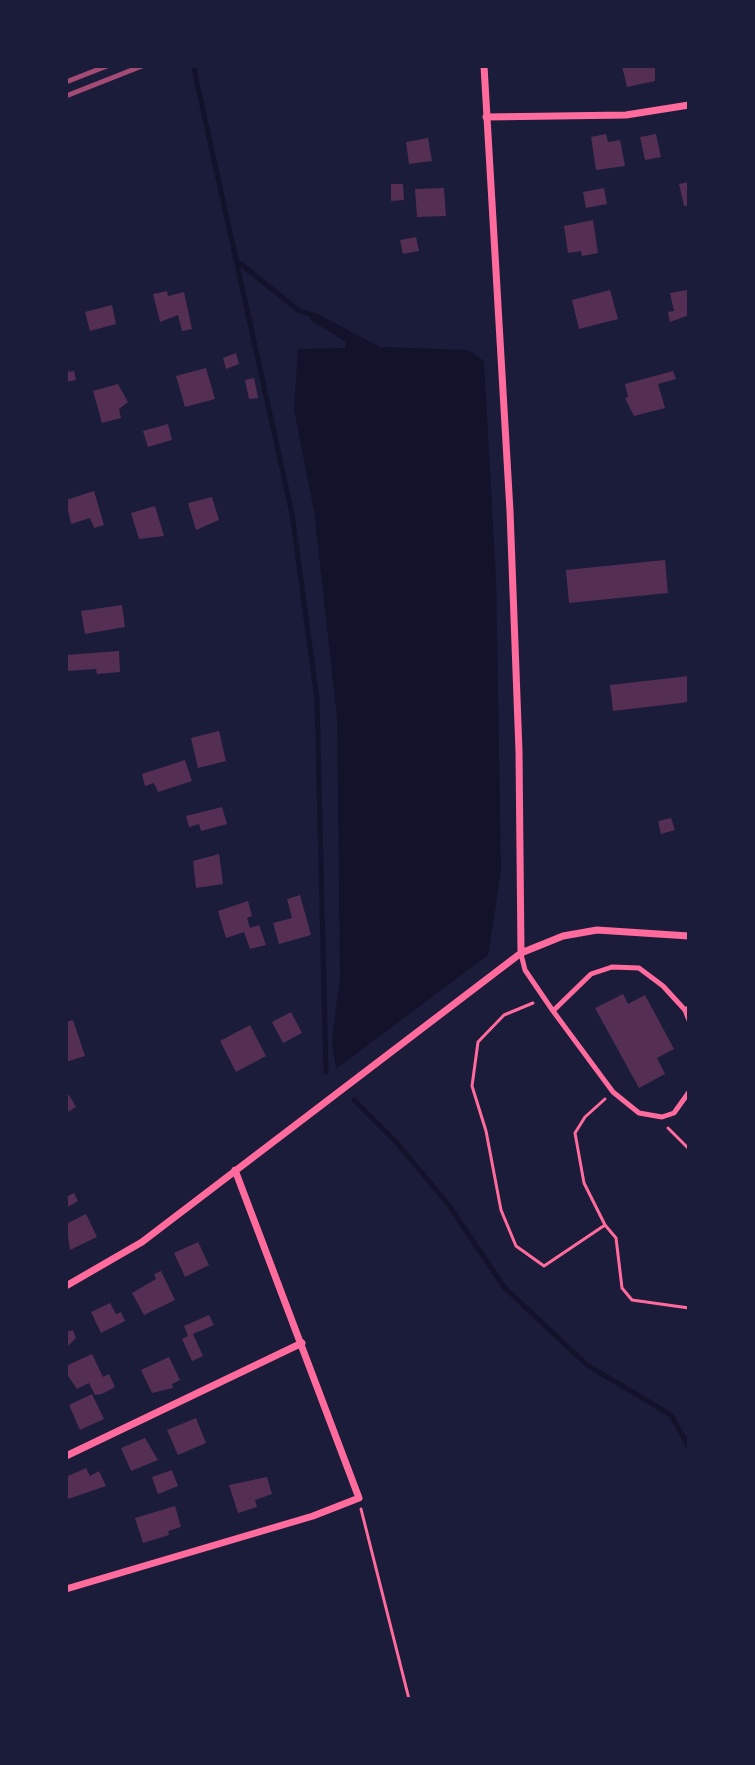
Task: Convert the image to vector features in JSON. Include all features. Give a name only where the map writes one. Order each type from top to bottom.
[{"type":"street","points":[[484,66],[510,511],[519,751],[521,953],[525,970],[613,1092],[639,1113],[662,1117],[674,1113],[689,1092]]},
{"type":"street","points":[[486,117],[626,115],[689,105]]},
{"type":"street","points":[[66,1286],[142,1242],[521,953],[563,936],[597,930],[689,936]]},
{"type":"street","points":[[553,1011],[591,974],[612,967],[639,968],[687,1009],[689,1020]]},
{"type":"street","points":[[66,1589],[313,1516],[359,1498],[235,1170]]},
{"type":"street","points":[[66,1456],[302,1343]]},
{"type":"path","points":[[544,998],[504,1015],[478,1042],[472,1086],[486,1131],[501,1210],[516,1246],[544,1266],[605,1225]]},
{"type":"path","points":[[613,1092],[585,1117],[575,1133],[584,1183],[605,1225],[616,1238],[622,1288],[632,1300],[689,1308]]},
{"type":"path","points":[[662,1117],[670,1132],[689,1149]]},
{"type":"path","points":[[359,1498],[409,1699]]},
{"type":"shaded area","points":[[314,312],[380,347],[468,350],[484,361],[496,580],[501,871],[488,955],[336,1069],[332,1042],[340,977],[337,718],[314,511],[294,409],[298,349],[345,348],[346,342],[309,319]]},
{"type":"building","points":[[622,66],[655,66],[655,81],[627,87]]},
{"type":"building","points":[[606,134],[608,142],[620,140],[625,166],[596,170],[591,137]]},
{"type":"building","points":[[656,134],[661,157],[645,160],[640,137]]},
{"type":"building","points":[[428,138],[432,161],[409,164],[406,142]]},
{"type":"building","points":[[689,182],[689,205],[684,206],[679,184]]},
{"type":"building","points":[[391,184],[403,184],[404,200],[391,201]]},
{"type":"building","points":[[444,188],[446,216],[417,217],[415,189]]},
{"type":"building","points":[[604,188],[607,204],[586,208],[583,192]]},
{"type":"building","points":[[593,220],[598,253],[582,256],[581,251],[568,253],[564,226]]},
{"type":"building","points":[[416,237],[419,251],[403,254],[400,240]]},
{"type":"building","points":[[610,290],[618,319],[579,329],[572,300]]},
{"type":"building","points":[[687,290],[689,315],[670,322],[668,312],[674,311],[670,293]]},
{"type":"building","points":[[167,291],[168,296],[184,292],[192,329],[182,331],[178,315],[160,322],[153,294]]},
{"type":"building","points":[[112,305],[116,324],[90,331],[85,312]]},
{"type":"building","points":[[236,353],[239,364],[226,369],[223,358]]},
{"type":"building","points":[[66,363],[69,372],[74,371],[76,380],[66,382]]},
{"type":"building","points":[[206,368],[215,399],[185,407],[176,376]]},
{"type":"building","points":[[673,371],[676,379],[658,384],[665,408],[634,416],[625,398],[628,397],[625,384]]},
{"type":"building","points":[[254,378],[258,398],[249,399],[245,380]]},
{"type":"building","points":[[118,384],[128,402],[119,409],[121,418],[102,423],[93,391]]},
{"type":"building","points":[[168,424],[172,440],[148,447],[143,431]]},
{"type":"building","points":[[94,491],[104,525],[94,528],[90,518],[71,524],[66,500]]},
{"type":"building","points":[[212,497],[219,520],[196,530],[188,503]]},
{"type":"building","points":[[155,506],[164,536],[139,539],[131,513]]},
{"type":"building","points":[[665,560],[668,593],[569,603],[566,570]]},
{"type":"building","points":[[122,605],[125,627],[85,634],[81,611]]},
{"type":"building","points":[[119,651],[120,672],[97,674],[96,669],[66,671],[66,655]]},
{"type":"building","points":[[689,676],[689,702],[613,711],[610,685]]},
{"type":"building","points":[[219,731],[226,761],[198,768],[191,738]]},
{"type":"building","points":[[185,760],[192,781],[158,792],[154,783],[145,786],[142,774]]},
{"type":"building","points":[[222,807],[227,824],[201,831],[199,824],[189,827],[186,816]]},
{"type":"building","points":[[671,818],[675,830],[661,834],[658,821]]},
{"type":"building","points":[[219,854],[223,884],[196,888],[193,861]]},
{"type":"building","points":[[300,895],[311,935],[279,944],[273,923],[292,918],[287,899]]},
{"type":"building","points":[[248,901],[252,916],[247,918],[250,928],[259,925],[266,945],[250,949],[244,932],[226,938],[218,911]]},
{"type":"building","points":[[623,994],[628,1004],[645,995],[674,1049],[657,1058],[665,1074],[639,1088],[595,1008]]},
{"type":"building","points":[[291,1012],[302,1033],[283,1043],[272,1022]]},
{"type":"building","points":[[73,1020],[85,1056],[66,1062],[66,1022]]},
{"type":"building","points":[[250,1025],[266,1056],[236,1072],[220,1041]]},
{"type":"building","points":[[69,1095],[76,1107],[66,1113],[66,1096]]},
{"type":"building","points":[[74,1193],[78,1201],[66,1208],[66,1197]]},
{"type":"building","points":[[86,1214],[97,1237],[70,1250],[66,1224]]},
{"type":"building","points":[[198,1242],[209,1265],[185,1277],[174,1253]]},
{"type":"building","points":[[161,1271],[175,1300],[144,1315],[132,1293],[156,1279],[154,1274]]},
{"type":"building","points":[[110,1303],[116,1314],[121,1312],[125,1321],[101,1333],[91,1312]]},
{"type":"building","points":[[209,1315],[214,1325],[193,1334],[203,1356],[192,1361],[182,1339],[188,1336],[184,1326]]},
{"type":"building","points":[[73,1330],[76,1338],[66,1348],[66,1332]]},
{"type":"building","points":[[92,1354],[103,1377],[109,1374],[115,1387],[102,1394],[95,1395],[89,1383],[77,1389],[66,1373],[66,1366]]},
{"type":"building","points":[[169,1357],[180,1380],[172,1384],[173,1388],[152,1393],[141,1370]]},
{"type":"building","points":[[92,1394],[104,1419],[80,1430],[69,1405]]},
{"type":"building","points":[[196,1418],[206,1443],[178,1455],[167,1430]]},
{"type":"building","points":[[145,1438],[158,1460],[131,1471],[121,1448]]},
{"type":"building","points":[[86,1468],[90,1476],[99,1471],[106,1486],[68,1499],[66,1477]]},
{"type":"building","points":[[172,1470],[178,1486],[158,1494],[152,1477]]},
{"type":"building","points":[[267,1477],[272,1494],[255,1500],[257,1507],[238,1513],[229,1485]]},
{"type":"building","points":[[175,1506],[181,1527],[168,1531],[169,1535],[143,1543],[135,1518]]},
{"type":"waterway","points":[[194,69],[292,514],[317,699],[326,1072]]},
{"type":"waterway","points":[[237,261],[298,310],[312,315]]},
{"type":"waterway","points":[[354,1100],[397,1143],[448,1204],[504,1287],[587,1365],[671,1415],[689,1447]]},
{"type":"railway","points":[[66,82],[107,66]]},
{"type":"railway","points":[[66,96],[142,66]]}]
